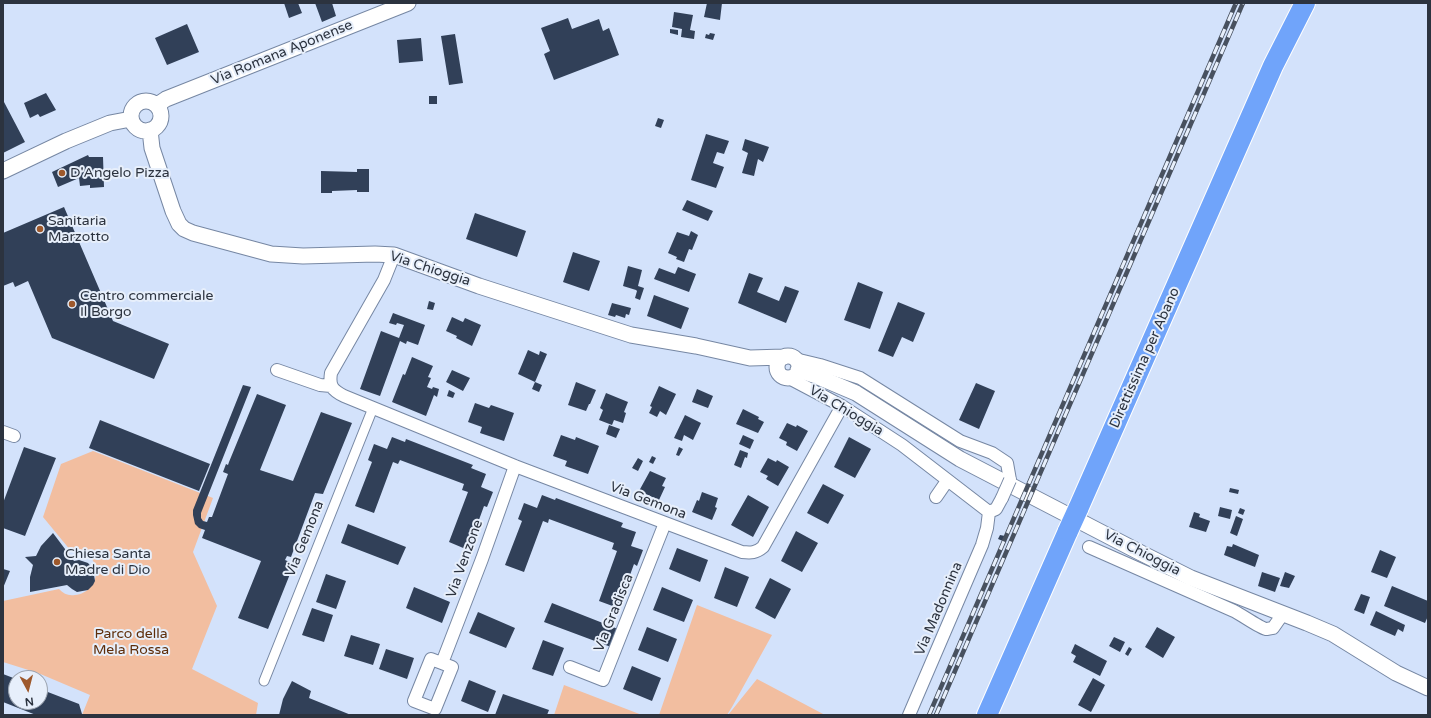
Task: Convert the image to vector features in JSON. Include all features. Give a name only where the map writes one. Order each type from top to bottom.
[{"type":"highway","name":"Direttissima per Abano","points":[[987,715],[1273,66],[1305,3]]},
{"type":"street","name":"Via Romana Aponense","points":[[157,105],[166,100],[408,3]]},
{"type":"street","points":[[144,101],[150,101],[157,105],[160,110],[160,120],[154,128],[145,131],[136,127],[131,119],[131,110],[139,102],[144,101]]},
{"type":"street","points":[[3,171],[66,141],[110,123],[131,119]]},
{"type":"street","name":"Via Chioggia","points":[[150,130],[152,148],[173,211],[179,224],[184,229],[193,233],[271,254],[303,256],[375,254],[394,255],[479,286],[631,335],[696,346],[789,367],[816,376],[856,393],[960,459],[1141,553],[1191,578],[1333,634],[1396,673],[1428,688]]},
{"type":"street","points":[[331,386],[331,373],[384,280],[394,255]]},
{"type":"street","name":"Via Chioggia","points":[[820,365],[860,378],[960,441],[992,453],[1007,463],[1010,480],[996,509],[988,512],[902,445],[842,406],[789,367],[820,365]]},
{"type":"street","name":"Via Gemona","points":[[277,370],[320,385],[331,386],[335,391],[344,396],[515,466],[742,552],[750,553],[758,552],[763,547],[842,406]]},
{"type":"street","name":"Via Gemona","points":[[264,681],[373,408]]},
{"type":"street","name":"Via Venzone","points":[[442,663],[482,559],[515,466]]},
{"type":"street","points":[[936,497],[947,481]]},
{"type":"street","name":"Via Madonnina","points":[[909,715],[982,545],[987,528],[988,512]]},
{"type":"street","name":"Via Gradisca","points":[[570,667],[603,680],[665,523]]},
{"type":"street","name":"Via Chioggia","points":[[1089,546],[1234,611],[1262,628],[1273,628],[1280,618],[1280,613]]},
{"type":"street","points":[[431,659],[442,663],[452,667],[435,709],[414,701],[431,659]]},
{"type":"green space","name":"Parco della Mela Rossa","points":[[93,451],[213,498],[193,552],[217,606],[192,669],[258,703],[256,715],[82,715],[90,695],[48,677],[48,670],[28,670],[3,662],[3,601],[59,589],[70,595],[84,593],[95,580],[95,564],[83,553],[71,551],[43,517],[61,464]]},
{"type":"green space","points":[[697,605],[772,635],[727,715],[659,715]]},
{"type":"green space","points":[[757,679],[825,715],[728,715]]},
{"type":"green space","points":[[564,685],[642,715],[554,715]]},
{"type":"building","points":[[284,3],[298,3],[302,13],[289,18]]},
{"type":"building","points":[[315,3],[332,3],[336,16],[322,22]]},
{"type":"building","points":[[707,3],[722,3],[720,20],[704,17]]},
{"type":"building","points":[[674,12],[693,15],[690,30],[695,31],[694,39],[681,37],[682,29],[672,27]]},
{"type":"building","points":[[568,18],[572,29],[599,19],[603,31],[609,28],[619,55],[554,80],[544,54],[550,51],[541,28]]},
{"type":"building","points":[[187,24],[199,52],[167,65],[155,38]]},
{"type":"building","points":[[670,29],[678,30],[678,35],[670,33]]},
{"type":"building","points":[[710,33],[715,34],[713,40],[705,38],[706,34],[709,35]]},
{"type":"building","points":[[455,34],[463,83],[449,85],[441,36]]},
{"type":"building","points":[[421,38],[423,61],[399,63],[397,40]]},
{"type":"building","points":[[46,93],[56,110],[40,117],[38,114],[30,118],[24,103]]},
{"type":"building","points":[[429,96],[437,96],[437,104],[429,104]]},
{"type":"building","points":[[3,102],[25,142],[3,153]]},
{"type":"building","points":[[658,118],[664,120],[661,128],[655,126]]},
{"type":"building","points":[[706,134],[729,141],[724,154],[717,152],[713,163],[724,167],[716,188],[691,180]]},
{"type":"building","points":[[745,139],[769,147],[763,162],[758,159],[754,176],[742,173],[748,153],[742,150]]},
{"type":"building","points":[[88,155],[89,157],[103,157],[104,187],[90,188],[90,185],[80,186],[79,178],[58,187],[52,172]]},
{"type":"building","points":[[357,169],[369,169],[369,192],[357,192],[357,190],[321,193],[321,171],[357,172]]},
{"type":"building","points":[[687,200],[713,211],[708,221],[682,210]]},
{"type":"building","name":"Centro commerciale Il Borgo","points":[[64,207],[113,321],[169,344],[154,379],[52,338],[28,281],[15,287],[13,282],[3,286],[3,233]]},
{"type":"building","points":[[475,213],[526,231],[517,257],[466,239]]},
{"type":"building","points":[[691,231],[698,235],[692,250],[689,249],[684,262],[676,259],[677,257],[668,253],[677,232],[689,236]]},
{"type":"building","points":[[573,252],[600,261],[589,291],[563,282]]},
{"type":"building","points":[[628,266],[642,270],[638,286],[644,288],[640,300],[635,298],[636,290],[623,286]]},
{"type":"building","points":[[678,267],[696,274],[689,292],[654,279],[659,268],[675,274]]},
{"type":"building","points":[[749,273],[763,278],[757,292],[779,301],[785,286],[799,291],[786,323],[738,303]]},
{"type":"building","points":[[858,282],[883,292],[870,329],[844,320]]},
{"type":"building","points":[[654,295],[689,308],[681,329],[647,316]]},
{"type":"building","points":[[429,301],[435,303],[433,310],[427,309]]},
{"type":"building","points":[[898,302],[925,313],[913,342],[902,337],[893,357],[878,351]]},
{"type":"building","points":[[612,303],[631,308],[629,315],[626,314],[625,318],[616,315],[615,317],[608,315]]},
{"type":"building","points":[[393,313],[425,325],[418,345],[407,341],[406,344],[400,341],[380,396],[360,389],[381,331],[399,338],[404,325],[389,323]]},
{"type":"building","points":[[452,317],[463,322],[465,318],[481,325],[472,346],[446,331]]},
{"type":"building","points":[[528,350],[539,355],[540,351],[547,354],[535,382],[518,374]]},
{"type":"building","points":[[412,357],[433,366],[428,377],[431,378],[427,387],[439,389],[437,397],[434,395],[426,416],[392,402],[403,374],[405,375]]},
{"type":"building","points":[[452,370],[470,378],[463,391],[446,382]]},
{"type":"building","points":[[535,382],[542,385],[539,392],[532,389]]},
{"type":"building","points":[[576,382],[596,390],[586,411],[568,405]]},
{"type":"building","points":[[976,383],[995,391],[979,429],[959,420]]},
{"type":"building","points":[[243,385],[251,387],[201,513],[201,518],[203,521],[207,522],[209,517],[212,517],[228,474],[223,472],[226,464],[228,465],[257,394],[286,405],[260,470],[293,481],[321,412],[352,423],[323,494],[315,493],[291,557],[287,556],[285,560],[294,564],[268,629],[238,618],[261,561],[202,538],[205,530],[199,528],[195,524],[193,515],[193,510]]},
{"type":"building","points":[[659,386],[676,394],[666,415],[660,411],[657,417],[649,413],[652,407],[650,406]]},
{"type":"building","points":[[697,389],[713,396],[708,408],[692,402]]},
{"type":"building","points":[[449,390],[455,393],[453,398],[447,396]]},
{"type":"building","points":[[606,393],[628,402],[624,412],[626,413],[623,423],[614,420],[612,425],[599,420],[603,410],[600,408]]},
{"type":"building","points":[[475,403],[489,408],[491,405],[514,413],[504,441],[480,433],[482,427],[468,422]]},
{"type":"building","points":[[743,409],[759,417],[758,419],[764,422],[758,433],[736,424]]},
{"type":"building","points":[[685,415],[701,423],[693,440],[684,435],[682,441],[674,438]]},
{"type":"building","points":[[100,420],[210,464],[199,491],[89,448]]},
{"type":"building","points":[[787,423],[796,427],[797,425],[808,431],[797,451],[786,445],[787,442],[779,438]]},
{"type":"building","points":[[609,425],[620,429],[616,438],[606,434]]},
{"type":"building","points":[[561,435],[575,440],[576,437],[599,446],[588,474],[565,466],[567,461],[553,456]]},
{"type":"building","points":[[743,435],[754,440],[750,449],[739,444]]},
{"type":"building","points":[[392,437],[405,442],[406,439],[473,465],[471,468],[486,474],[481,487],[493,492],[487,507],[484,506],[468,550],[449,542],[468,492],[462,490],[464,484],[400,460],[398,464],[393,462],[374,513],[355,506],[372,462],[368,460],[374,444],[387,449]]},
{"type":"building","points":[[849,437],[871,449],[855,478],[834,467]]},
{"type":"building","points":[[24,447],[56,458],[25,536],[3,528],[3,503]]},
{"type":"building","points":[[679,447],[683,449],[679,456],[676,455]]},
{"type":"building","points":[[740,450],[748,453],[747,458],[745,457],[741,468],[734,465]]},
{"type":"building","points":[[652,456],[656,458],[653,464],[649,462]]},
{"type":"building","points":[[638,458],[643,461],[638,471],[632,468]]},
{"type":"building","points":[[768,458],[776,462],[777,460],[789,467],[778,486],[766,479],[768,476],[760,472]]},
{"type":"building","points":[[650,471],[666,478],[662,486],[665,487],[659,500],[639,491]]},
{"type":"building","points":[[823,484],[844,495],[828,524],[807,513]]},
{"type":"building","points":[[1230,488],[1239,490],[1238,494],[1229,492]]},
{"type":"building","points":[[702,492],[718,498],[715,507],[717,508],[712,520],[692,512],[697,500],[699,501]]},
{"type":"building","points":[[542,495],[555,500],[556,498],[623,523],[621,527],[636,532],[631,546],[643,550],[637,566],[634,564],[618,608],[599,601],[617,551],[612,549],[614,543],[549,519],[548,523],[543,521],[524,572],[505,565],[522,521],[518,519],[524,503],[537,508]]},
{"type":"building","points":[[748,495],[769,507],[753,537],[731,525]]},
{"type":"building","points":[[1220,507],[1232,510],[1230,519],[1218,516]]},
{"type":"building","points":[[1240,508],[1245,510],[1243,515],[1238,513]]},
{"type":"building","points":[[1194,512],[1200,514],[1199,517],[1210,521],[1206,532],[1189,527]]},
{"type":"building","points":[[1236,516],[1243,519],[1237,536],[1230,533]]},
{"type":"building","points":[[348,524],[406,547],[398,565],[341,543]]},
{"type":"building","points":[[796,531],[818,543],[802,572],[781,561]]},
{"type":"building","name":"Chiesa Santa Madre di Dio","points":[[53,533],[74,561],[79,560],[88,563],[93,569],[95,581],[88,590],[77,592],[67,585],[30,592],[30,577],[33,565],[25,557],[36,556],[41,546]]},
{"type":"building","points":[[1000,535],[1005,536],[1003,541],[998,539]]},
{"type":"building","points":[[1233,544],[1259,555],[1255,567],[1224,555],[1227,546],[1232,547]]},
{"type":"building","points":[[677,548],[708,560],[700,582],[669,569]]},
{"type":"building","points":[[1380,550],[1396,557],[1387,578],[1371,572]]},
{"type":"building","points":[[725,567],[749,577],[737,607],[714,598]]},
{"type":"building","points":[[3,569],[10,571],[3,588]]},
{"type":"building","points":[[1262,572],[1280,578],[1275,592],[1258,586]]},
{"type":"building","points":[[1285,572],[1295,576],[1289,588],[1280,586]]},
{"type":"building","points":[[326,574],[346,581],[336,609],[316,602]]},
{"type":"building","points":[[770,578],[791,589],[775,619],[755,608]]},
{"type":"building","points":[[1392,586],[1428,601],[1428,616],[1425,623],[1384,606]]},
{"type":"building","points":[[414,587],[450,602],[442,623],[406,608]]},
{"type":"building","points":[[662,587],[693,600],[684,622],[653,610]]},
{"type":"building","points":[[1361,594],[1370,597],[1364,614],[1354,610]]},
{"type":"building","points":[[552,603],[618,629],[611,647],[544,622]]},
{"type":"building","points":[[312,608],[333,615],[324,642],[302,635]]},
{"type":"building","points":[[1376,611],[1405,625],[1403,632],[1398,629],[1395,636],[1370,625]]},
{"type":"building","points":[[478,612],[515,628],[506,648],[469,633]]},
{"type":"building","points":[[647,627],[677,639],[668,662],[638,650]]},
{"type":"building","points":[[1157,627],[1175,637],[1163,658],[1145,647]]},
{"type":"building","points":[[351,635],[380,644],[373,665],[344,656]]},
{"type":"building","points":[[1114,637],[1125,642],[1120,652],[1109,646]]},
{"type":"building","points":[[543,640],[564,648],[553,676],[532,669]]},
{"type":"building","points":[[1075,644],[1107,661],[1100,676],[1073,662],[1076,656],[1071,653]]},
{"type":"building","points":[[1129,647],[1132,649],[1128,656],[1125,654]]},
{"type":"building","points":[[386,649],[414,658],[407,679],[379,669]]},
{"type":"building","points":[[632,666],[661,678],[652,701],[623,689]]},
{"type":"building","points":[[3,674],[8,676],[8,704],[3,702]]},
{"type":"building","points":[[1093,678],[1105,685],[1091,712],[1078,705]]},
{"type":"building","points":[[469,680],[496,691],[488,712],[461,701]]},
{"type":"building","points":[[292,681],[311,691],[309,698],[351,715],[279,715],[283,699]]},
{"type":"building","points":[[48,692],[79,704],[82,714],[81,715],[36,715],[23,710],[48,710]]},
{"type":"building","points":[[503,694],[549,710],[547,715],[495,715]]},
{"type":"railway","points":[[929,715],[1236,3]]},
{"type":"railway","points":[[936,715],[1243,3]]},
{"type":"place","name":"D'Angelo Pizza","points":[[62,173]]},
{"type":"place","name":"Sanitaria Marzotto","points":[[40,229]]},
{"type":"place","name":"Centro commerciale Il Borgo","points":[[72,304]]},
{"type":"place","name":"Chiesa Santa Madre di Dio","points":[[57,562]]}]
